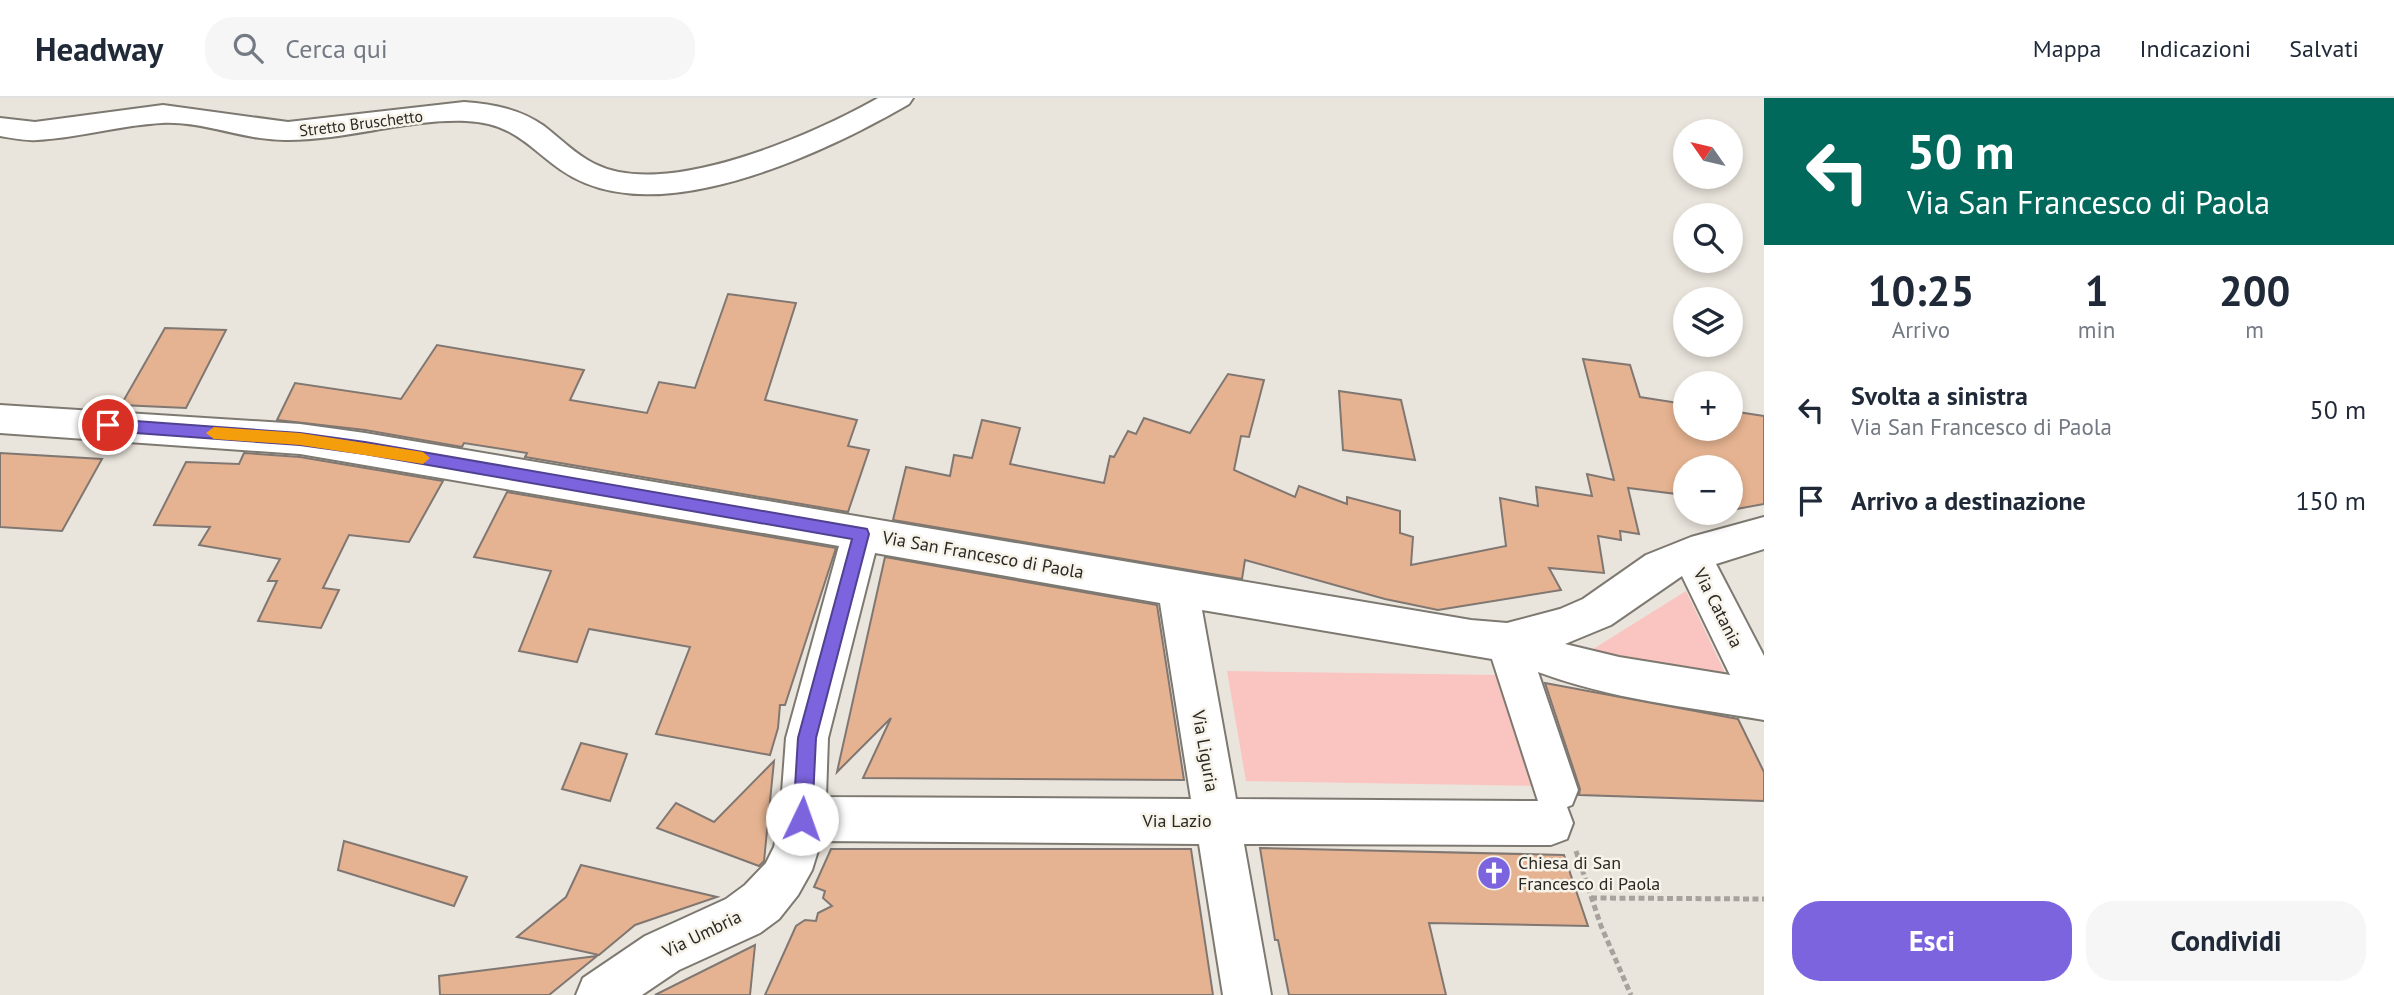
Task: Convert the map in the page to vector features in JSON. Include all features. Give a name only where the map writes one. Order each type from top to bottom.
[{"type":"street","name":"Stretto Bruschetto","points":[[0,127],[35,131],[163,114],[184,114],[248,129],[292,131],[434,113],[491,113],[524,124],[583,171],[609,181],[637,184],[694,178],[784,154],[842,130],[898,98]]},
{"type":"street","name":"Via San Francesco di Paola","points":[[0,419],[300,439],[365,448],[1471,639],[1507,642],[1564,663],[1619,676],[1764,700]]},
{"type":"street","name":"Via San Francesco di Paola","points":[[1507,642],[1564,626],[1597,612],[1660,567],[1691,554],[1764,533]]},
{"type":"street","name":"Via Umbria","points":[[600,995],[662,953],[743,916],[762,902],[782,879],[796,854],[802,819],[807,738],[861,534]]},
{"type":"street","name":"Via Catania","points":[[1691,554],[1764,700]]},
{"type":"street","name":"Via Liguria","points":[[1178,589],[1247,995]]},
{"type":"street","points":[[1507,642],[1561,820]]},
{"type":"street","name":"Via Lazio","points":[[802,819],[1561,820]]},
{"type":"path","points":[[1561,820],[1631,995]]},
{"type":"path","points":[[1591,898],[1764,899]]},
{"type":"shaded area","points":[[1686,591],[1725,673],[1582,656]]},
{"type":"shaded area","points":[[1227,671],[1498,675],[1534,786],[1246,781]]},
{"type":"building","points":[[728,294],[796,303],[765,400],[857,420],[848,446],[869,450],[848,512],[525,457],[527,453],[464,443],[462,447],[365,430],[277,420],[295,383],[401,399],[437,345],[584,370],[570,400],[647,413],[659,382],[695,388]]},
{"type":"building","points":[[165,328],[226,330],[186,408],[121,405]]},
{"type":"building","points":[[1583,359],[1630,365],[1640,397],[1673,402],[1673,441],[1743,441],[1743,413],[1764,416],[1764,504],[1743,508],[1743,455],[1673,455],[1673,494],[1628,488],[1639,534],[1620,531],[1621,540],[1598,536],[1604,573],[1549,568],[1561,590],[1438,610],[1385,599],[1245,560],[1242,579],[893,520],[906,467],[950,476],[954,455],[972,458],[982,420],[1020,428],[1010,464],[1104,483],[1110,456],[1114,457],[1128,431],[1136,434],[1144,418],[1190,433],[1228,374],[1264,380],[1249,437],[1241,436],[1234,470],[1295,497],[1299,486],[1347,504],[1347,497],[1400,511],[1400,533],[1413,537],[1411,565],[1506,546],[1500,498],[1538,506],[1536,487],[1592,496],[1587,474],[1614,480]]},
{"type":"building","points":[[1339,391],[1401,400],[1415,460],[1343,450]]},
{"type":"building","points":[[0,453],[102,459],[62,531],[0,527]]},
{"type":"building","points":[[244,453],[300,457],[443,481],[409,542],[349,535],[323,588],[339,590],[321,628],[258,621],[277,581],[268,581],[280,559],[199,545],[210,527],[154,525],[186,462],[239,464]]},
{"type":"building","points":[[507,492],[836,548],[785,705],[780,705],[778,728],[770,755],[656,734],[690,647],[589,629],[577,662],[519,651],[551,571],[474,557]]},
{"type":"building","points":[[885,557],[1157,605],[1184,780],[863,778],[891,718],[837,772]]},
{"type":"building","points":[[1545,683],[1738,719],[1764,772],[1764,801],[1579,795],[1580,789]]},
{"type":"building","points":[[581,743],[627,754],[610,801],[562,789]]},
{"type":"building","points":[[774,761],[764,861],[759,866],[657,828],[676,803],[714,822]]},
{"type":"building","points":[[344,841],[467,877],[454,906],[338,870]]},
{"type":"building","points":[[1260,848],[1564,855],[1588,926],[1429,923],[1446,995],[1289,995],[1278,940],[1275,940]]},
{"type":"building","points":[[831,849],[1191,849],[1213,995],[765,995],[796,926],[805,920],[816,921],[818,913],[832,906],[823,898],[825,891],[814,887]]},
{"type":"building","points":[[581,865],[717,897],[635,925],[599,955],[517,937],[566,897]]},
{"type":"building","points":[[755,945],[750,995],[655,995]]},
{"type":"building","points":[[597,956],[549,995],[440,995],[439,976]]},
{"type":"slow traffic","points":[[214,433],[300,439],[423,458]]},
{"type":"place","name":"Chiesa di San Francesco di Paola","points":[[1494,873]]},
{"type":"route","points":[[108,425],[300,439],[365,448],[861,534],[807,738],[802,819]]}]
